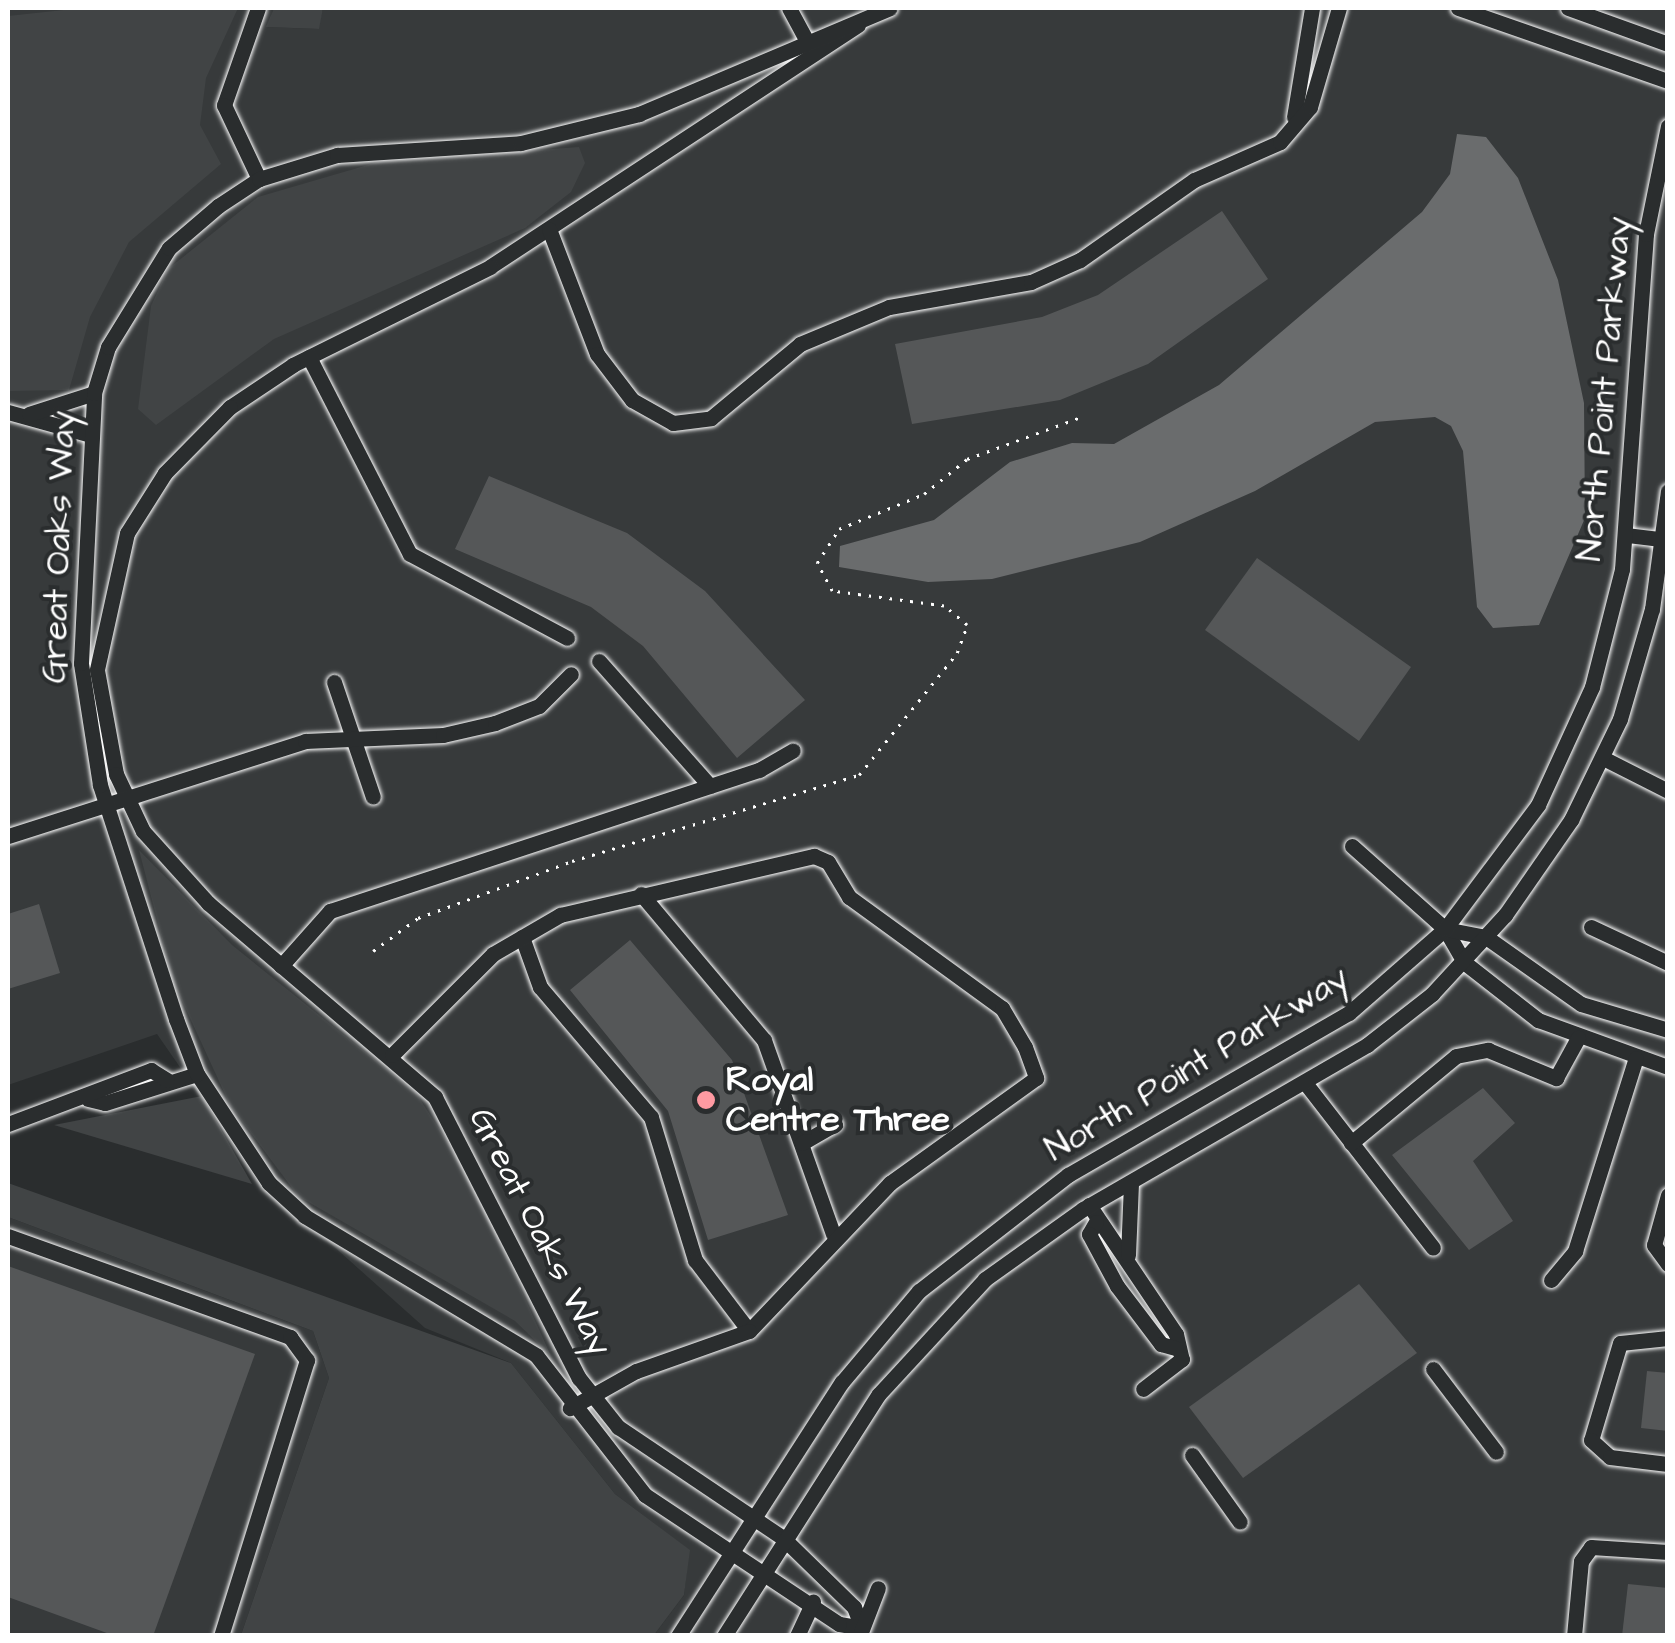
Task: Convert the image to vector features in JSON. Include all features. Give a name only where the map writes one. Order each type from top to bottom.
[{"type":"street","points":[[258,8],[224,105],[258,179]]},
{"type":"street","points":[[788,8],[816,56]]},
{"type":"street","name":"Great Oaks Way","points":[[861,1632],[645,1494],[570,1408],[536,1356],[508,1334],[305,1216],[231,1133],[197,1074],[107,806],[81,663],[94,394],[146,278],[169,248],[258,179],[337,154],[576,132],[639,114],[805,39],[890,8]]},
{"type":"street","points":[[550,230],[597,354],[632,400],[673,424],[711,418],[800,344],[889,308],[1031,282],[1080,260],[1194,180],[1280,142],[1294,117],[1312,8]]},
{"type":"street","points":[[1294,117],[1310,107],[1339,8]]},
{"type":"street","points":[[1458,8],[1668,81]]},
{"type":"street","points":[[1568,8],[1668,44]]},
{"type":"street","name":"Great Oaks Way","points":[[861,1632],[854,1607],[784,1538],[618,1427],[592,1393],[450,1120],[392,1055],[281,966],[172,868],[127,801],[102,724],[97,670],[127,533],[188,445],[250,391],[550,230],[870,17]]},
{"type":"street","name":"North Point Parkway","points":[[678,1636],[863,1354],[955,1258],[1068,1175],[1316,1035],[1445,929],[1504,856],[1565,752],[1605,645],[1626,535],[1646,234],[1668,126]]},
{"type":"street","points":[[309,357],[410,554],[567,638]]},
{"type":"street","points":[[29,414],[94,394]]},
{"type":"street","points":[[8,412],[29,414],[91,435]]},
{"type":"street","name":"North Point Parkway","points":[[724,1636],[784,1538],[929,1334],[985,1280],[1089,1206],[1306,1084],[1465,963],[1550,854],[1603,758],[1639,660],[1666,540],[1668,491]]},
{"type":"street","points":[[1626,535],[1666,540]]},
{"type":"street","points":[[599,660],[710,786]]},
{"type":"street","points":[[8,836],[305,741],[352,735],[443,736],[494,724],[562,690],[571,674]]},
{"type":"street","points":[[334,682],[373,798]]},
{"type":"street","points":[[281,966],[330,911],[710,786],[794,750]]},
{"type":"street","points":[[1603,758],[1668,791]]},
{"type":"street","points":[[1352,846],[1445,929],[1465,963],[1578,1038],[1668,1067]]},
{"type":"street","points":[[392,1055],[522,937],[560,915],[800,857],[828,862],[850,897],[1002,1008],[1025,1047],[1036,1078],[833,1234],[748,1330],[592,1393],[570,1408]]},
{"type":"street","points":[[641,894],[764,1040],[833,1234]]},
{"type":"street","points":[[1591,926],[1668,964]]},
{"type":"street","points":[[1445,929],[1486,937],[1580,1004],[1668,1030]]},
{"type":"street","points":[[522,937],[540,987],[651,1116],[694,1260],[748,1330]]},
{"type":"street","points":[[1351,1143],[1470,1050],[1556,1078],[1578,1038]]},
{"type":"street","points":[[1550,1280],[1574,1251],[1636,1058]]},
{"type":"street","points":[[8,1124],[88,1099],[105,1103],[167,1080],[197,1074]]},
{"type":"street","points":[[1306,1084],[1433,1248]]},
{"type":"street","points":[[802,1142],[835,1124]]},
{"type":"street","points":[[1128,1259],[1131,1182]]},
{"type":"street","points":[[1668,1195],[1654,1246],[1668,1264]]},
{"type":"street","points":[[1089,1206],[1096,1222],[1128,1259],[1176,1334],[1175,1348],[1182,1359],[1143,1389]]},
{"type":"street","points":[[1096,1222],[1089,1234],[1117,1286],[1160,1344],[1175,1348]]},
{"type":"street","points":[[8,1236],[290,1337],[307,1360],[221,1636]]},
{"type":"street","points":[[1668,1338],[1620,1343],[1591,1440],[1610,1457],[1668,1464]]},
{"type":"street","points":[[1433,1370],[1496,1452]]},
{"type":"street","points":[[1192,1455],[1240,1522]]},
{"type":"street","points":[[1574,1636],[1582,1560],[1591,1547],[1668,1552]]},
{"type":"street","points":[[861,1632],[878,1588]]},
{"type":"street","points":[[797,1636],[813,1602]]},
{"type":"path","points":[[373,951],[418,918],[554,868],[859,774],[957,653],[967,626],[944,606],[832,591],[817,563],[840,529],[924,494],[967,459],[1081,417]]},
{"type":"shaded area","points":[[8,8],[274,8],[267,27],[318,29],[323,8],[1667,8],[1667,1635],[654,1635],[684,1595],[689,1550],[615,1494],[511,1363],[425,1328],[256,1177],[157,1034],[8,1085]]},
{"type":"shaded area","points":[[82,8],[238,8],[206,78],[200,125],[221,164],[129,242],[90,317],[69,390],[8,391],[8,16]]},
{"type":"shaded area","points":[[274,8],[323,8],[319,29],[266,27]]},
{"type":"shaded area","points":[[1457,134],[1486,137],[1518,178],[1558,280],[1584,403],[1585,518],[1539,625],[1493,628],[1477,607],[1463,451],[1451,426],[1435,417],[1375,422],[1255,491],[1140,542],[992,579],[928,582],[839,567],[840,546],[934,520],[1010,462],[1072,443],[1114,444],[1219,385],[1422,212],[1450,174]]},
{"type":"shaded area","points":[[579,147],[585,163],[571,192],[525,228],[274,339],[156,425],[138,409],[151,306],[168,269],[258,197],[378,162]]},
{"type":"shaded area","points":[[139,850],[232,945],[416,1093],[471,1179],[551,1356],[515,1321],[298,1196],[230,1105],[173,981]]},
{"type":"shaded area","points":[[202,1096],[252,1184],[54,1125]]},
{"type":"shaded area","points":[[8,1183],[511,1363],[615,1494],[690,1550],[684,1595],[654,1635],[241,1635],[329,1378],[313,1331],[8,1217]]},
{"type":"shaded area","points":[[8,1217],[313,1331],[329,1378],[241,1635],[8,1635]]},
{"type":"building","points":[[1222,211],[1268,279],[1148,364],[1060,400],[912,424],[895,344],[1042,317],[1098,295]]},
{"type":"building","points":[[489,476],[627,533],[705,591],[805,700],[737,758],[643,646],[591,607],[455,549]]},
{"type":"building","points":[[1257,558],[1411,667],[1359,741],[1205,630]]},
{"type":"building","points":[[39,904],[60,973],[8,989],[8,914]]},
{"type":"building","name":"Royal Centre Three","points":[[630,940],[732,1060],[788,1215],[708,1240],[668,1111],[570,990]]},
{"type":"building","points":[[1483,1088],[1515,1123],[1473,1161],[1513,1221],[1469,1250],[1392,1155]]},
{"type":"building","points":[[8,1266],[255,1354],[153,1636],[115,1636],[8,1597]]},
{"type":"building","points":[[1359,1284],[1417,1353],[1243,1478],[1189,1407]]},
{"type":"building","points":[[1647,1371],[1668,1373],[1668,1431],[1641,1428]]},
{"type":"building","points":[[1628,1584],[1668,1588],[1668,1636],[1622,1636]]},
{"type":"place","name":"Royal Centre Three","points":[[706,1100]]}]
